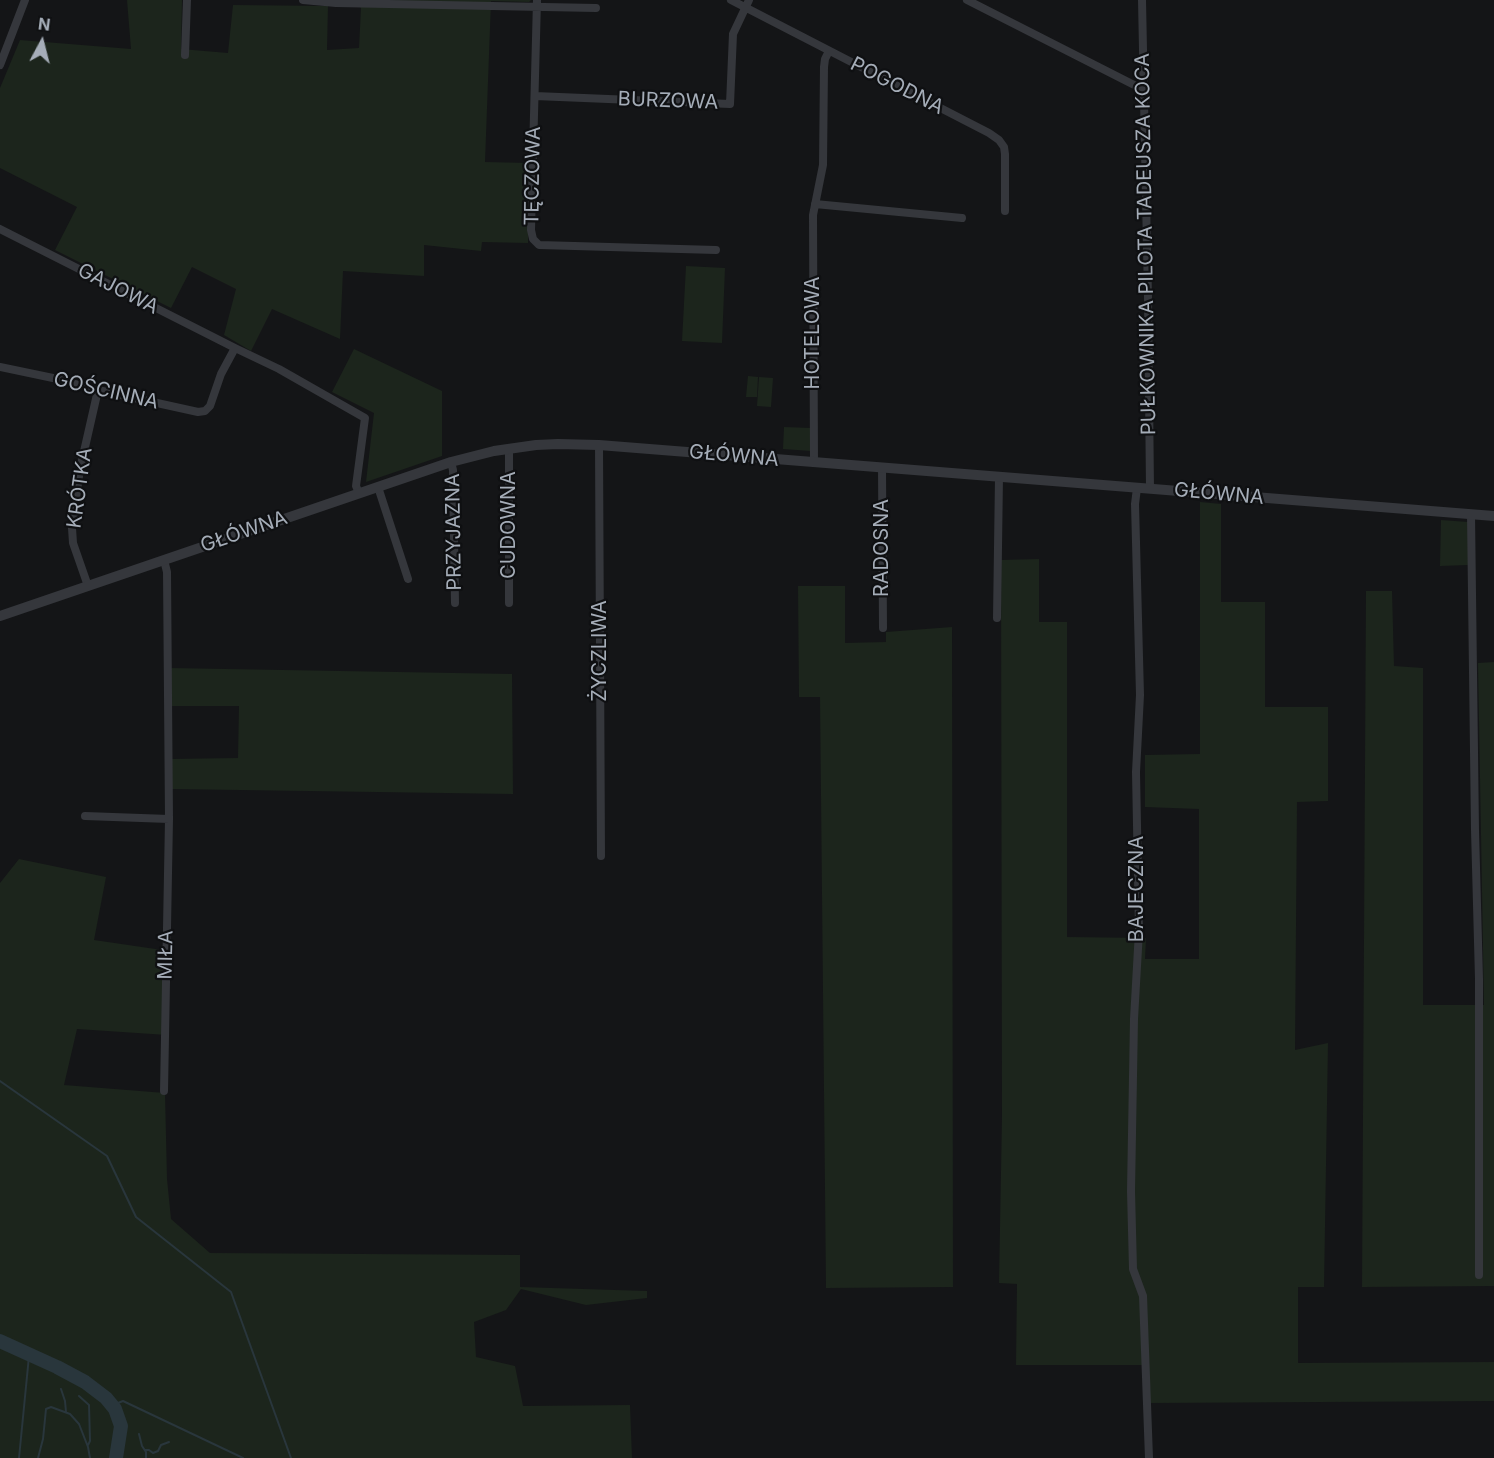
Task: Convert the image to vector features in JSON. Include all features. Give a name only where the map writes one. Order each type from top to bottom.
[{"type":"street","points":[[0,65],[25,0]]},
{"type":"street","points":[[185,56],[187,0]]},
{"type":"street","points":[[303,0],[336,3],[537,3],[596,8]]},
{"type":"street","name":"POGODNA","points":[[731,0],[747,4],[830,51],[999,140],[1004,147],[1005,154],[1005,211]]},
{"type":"street","points":[[967,0],[1144,90]]},
{"type":"street","name":"PUŁKOWNIKA PILOTA TADEUSZA KOCA","points":[[1142,0],[1150,489]]},
{"type":"street","name":"TĘCZOWA","points":[[537,3],[531,230],[533,239],[539,244],[716,250]]},
{"type":"street","name":"BURZOWA","points":[[535,96],[730,104],[732,33],[747,4]]},
{"type":"street","name":"HOTELOWA","points":[[814,462],[813,215],[823,165],[824,67],[825,59],[830,51]]},
{"type":"street","points":[[815,204],[962,218]]},
{"type":"street","name":"GAJOWA","points":[[0,229],[279,369],[365,418],[356,486],[359,493]]},
{"type":"street","name":"GOŚCINNA","points":[[0,367],[198,412],[206,411],[210,406],[221,374],[235,348]]},
{"type":"street","name":"KRÓTKA","points":[[88,586],[73,543],[72,528],[80,469],[98,390]]},
{"type":"street","name":"GŁÓWNA","points":[[0,616],[451,462],[509,447],[558,444],[599,445],[1494,516]]},
{"type":"street","name":"ŻYCZLIWA","points":[[599,445],[601,856]]},
{"type":"street","name":"CUDOWNA","points":[[509,447],[509,603]]},
{"type":"street","name":"PRZYJAZNA","points":[[451,462],[455,603]]},
{"type":"street","name":"RADOSNA","points":[[882,468],[883,628]]},
{"type":"street","points":[[997,618],[999,477]]},
{"type":"street","points":[[378,487],[408,579]]},
{"type":"street","name":"BAJECZNA","points":[[1137,488],[1140,695],[1137,760],[1139,931],[1134,1020],[1131,1191],[1133,1269],[1143,1296],[1149,1458]]},
{"type":"street","points":[[1471,514],[1474,830],[1479,979],[1479,1275]]},
{"type":"street","name":"MIŁA","points":[[164,560],[167,572],[168,819],[164,1091]]},
{"type":"street","points":[[85,816],[168,819]]},
{"type":"shaded area","points":[[127,0],[182,0],[181,49],[228,53],[233,5],[328,6],[327,50],[359,48],[361,8],[352,0],[531,0],[529,2],[491,1],[485,162],[529,163],[528,243],[482,242],[481,251],[424,245],[424,276],[343,271],[340,339],[272,309],[251,351],[224,335],[236,289],[192,267],[171,308],[55,250],[77,207],[0,168],[0,88],[20,40],[131,49]]},
{"type":"shaded area","points":[[686,266],[725,268],[722,343],[682,341]]},
{"type":"shaded area","points":[[354,349],[442,391],[442,456],[366,482],[374,413],[332,392]]},
{"type":"shaded area","points":[[748,376],[758,377],[757,397],[746,397]]},
{"type":"shaded area","points":[[759,377],[773,378],[771,407],[757,406]]},
{"type":"shaded area","points":[[784,427],[811,428],[811,451],[783,449]]},
{"type":"shaded area","points":[[1200,502],[1221,504],[1221,602],[1265,602],[1265,707],[1328,707],[1328,801],[1297,802],[1295,1050],[1328,1043],[1324,1287],[1298,1287],[1298,1363],[1494,1362],[1494,1401],[1150,1403],[1148,1365],[1016,1365],[1017,1284],[999,1283],[1002,1116],[1001,560],[1039,559],[1039,622],[1067,622],[1067,937],[1146,938],[1145,959],[1199,959],[1199,809],[1145,807],[1145,755],[1200,754]]},
{"type":"shaded area","points":[[1441,520],[1468,522],[1468,565],[1440,566]]},
{"type":"shaded area","points":[[798,586],[845,586],[845,643],[886,642],[886,632],[952,627],[953,1287],[826,1288],[820,697],[799,697]]},
{"type":"shaded area","points":[[1366,591],[1392,591],[1394,666],[1423,668],[1423,1005],[1484,1005],[1478,663],[1494,662],[1494,1286],[1362,1287]]},
{"type":"shaded area","points":[[169,668],[512,674],[513,794],[171,789],[171,759],[238,758],[239,706],[170,706]]},
{"type":"shaded area","points":[[19,859],[106,877],[94,940],[169,951],[167,1035],[77,1029],[64,1085],[165,1093],[167,1179],[171,1219],[210,1253],[520,1255],[520,1287],[647,1291],[647,1298],[586,1305],[521,1289],[506,1310],[474,1322],[476,1357],[515,1366],[523,1406],[630,1405],[632,1458],[0,1458],[0,883]]},
{"type":"waterway","points":[[0,1081],[107,1156],[136,1217],[231,1292],[291,1458]]},
{"type":"waterway","points":[[0,1341],[85,1382],[106,1398],[115,1409],[121,1426],[116,1458]]},
{"type":"waterway","points":[[19,1458],[29,1356]]},
{"type":"waterway","points":[[61,1389],[66,1412]]},
{"type":"waterway","points":[[79,1396],[89,1405],[90,1441],[88,1445]]},
{"type":"waterway","points":[[113,1405],[123,1401],[243,1458]]},
{"type":"waterway","points":[[38,1458],[43,1439],[46,1409],[51,1407],[70,1414],[79,1424],[90,1458]]},
{"type":"waterway","points":[[139,1434],[146,1458]]},
{"type":"waterway","points":[[145,1450],[153,1453],[158,1451],[161,1445],[169,1442]]}]
